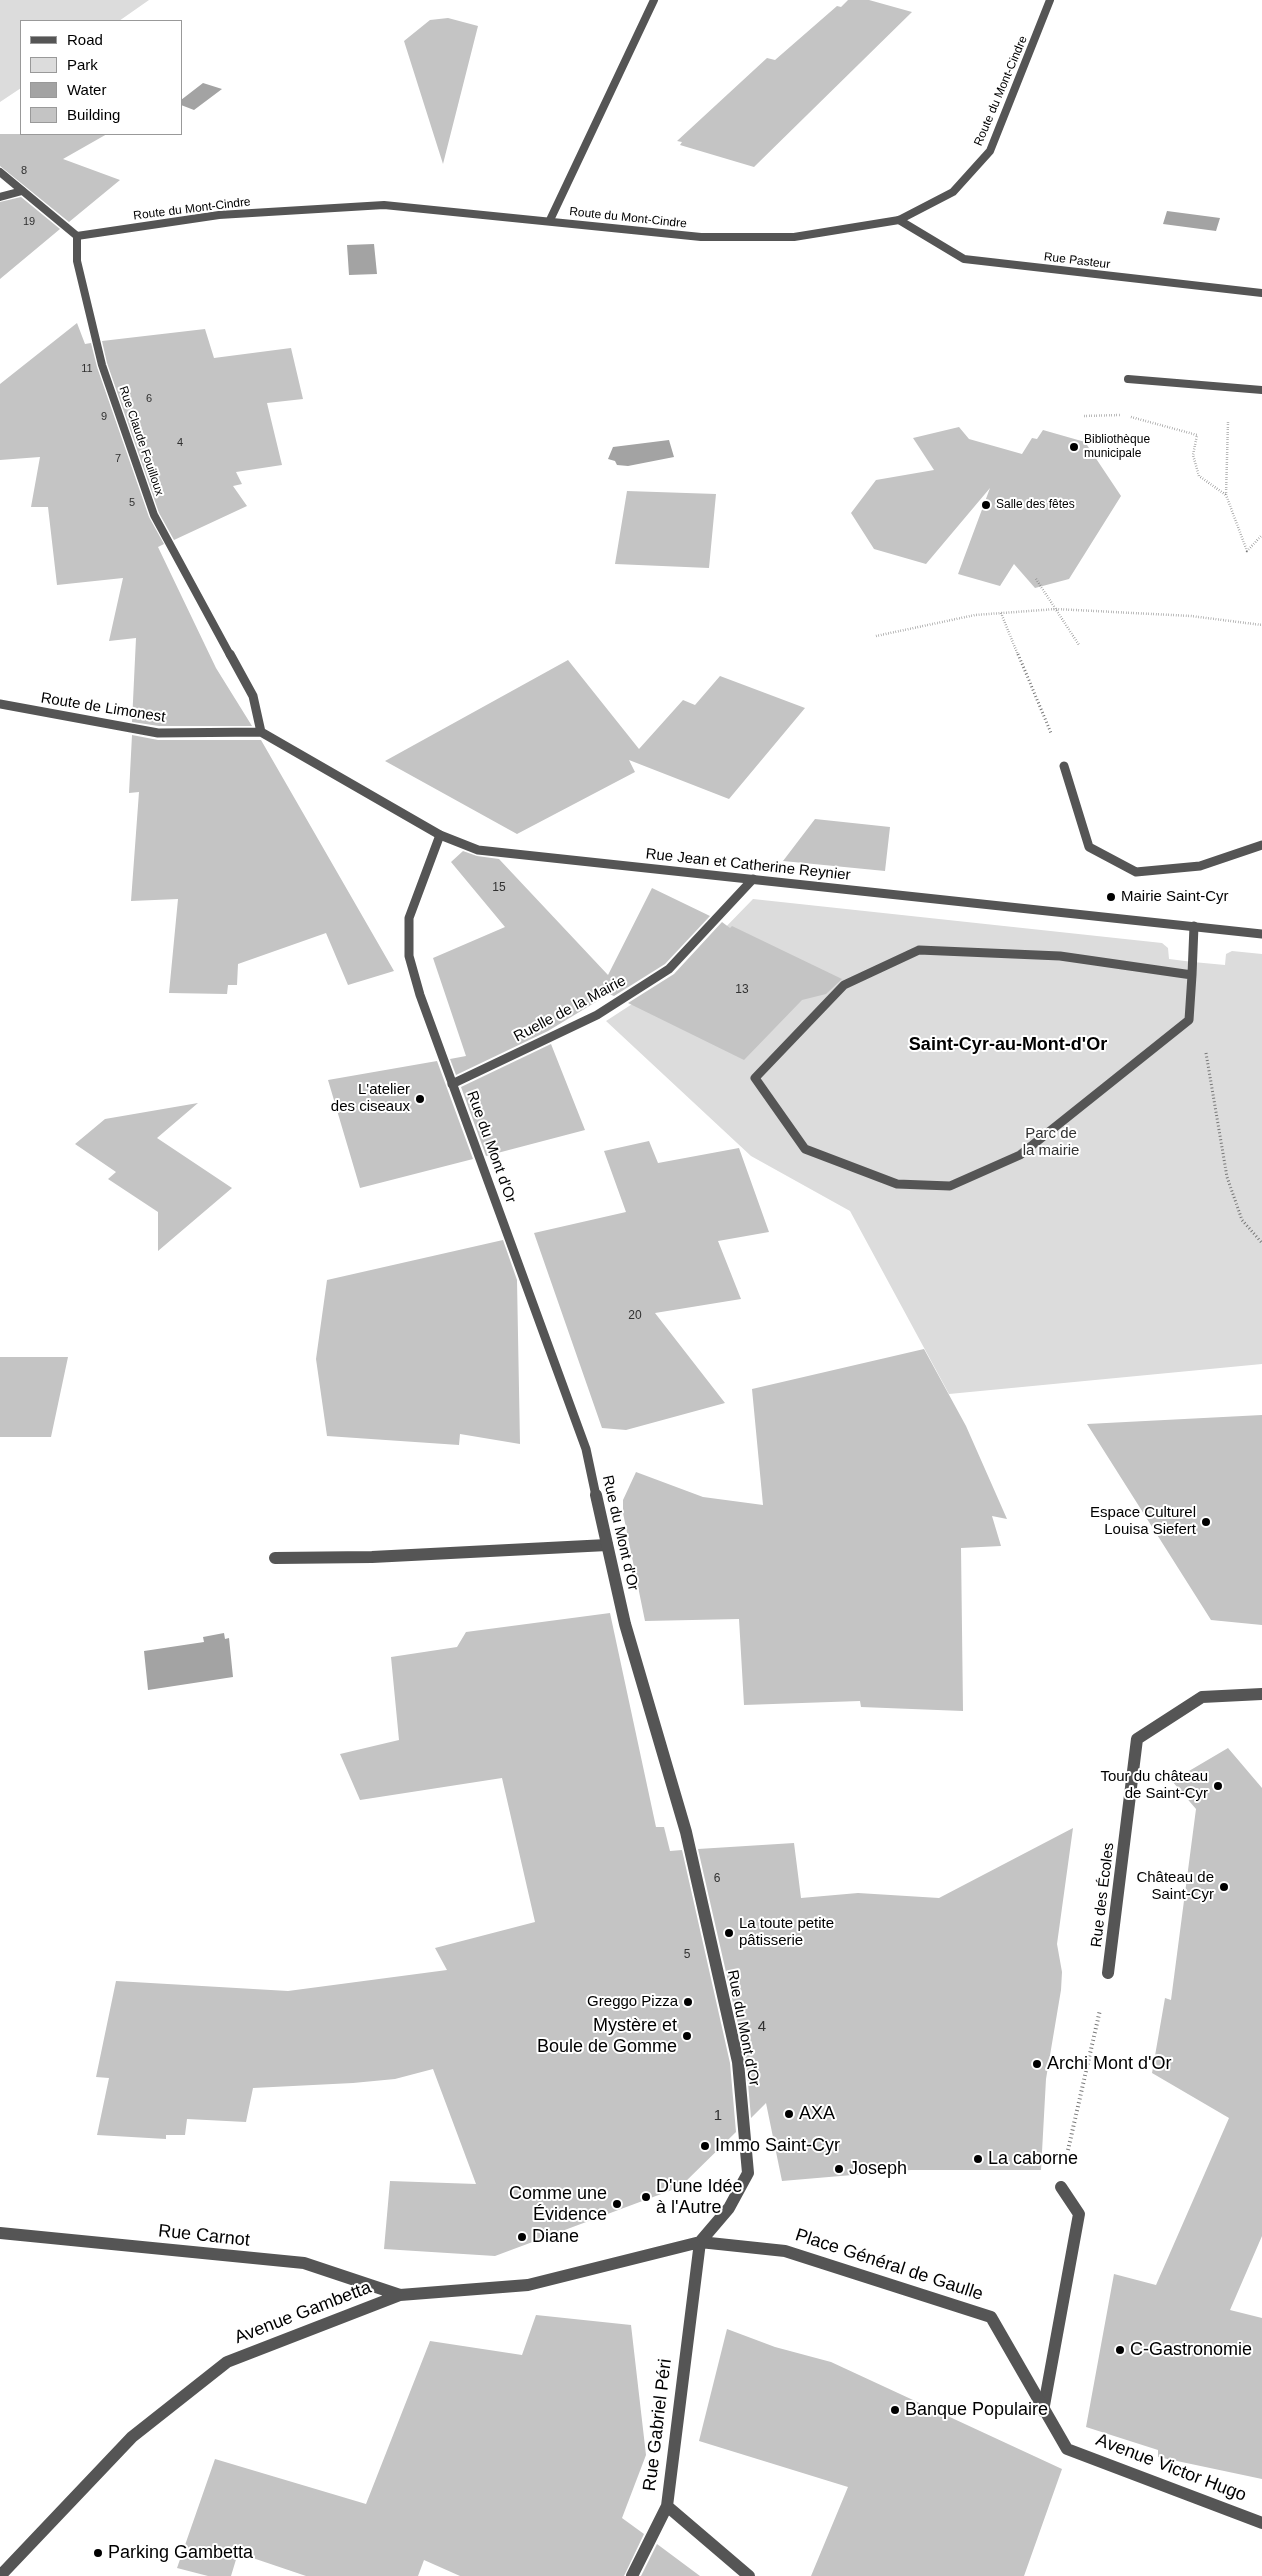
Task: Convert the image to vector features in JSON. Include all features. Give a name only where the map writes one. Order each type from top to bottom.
[{"type":"street","points":[[550,220],[654,0]]},
{"type":"street","name":"Route du Mont-Cindre","points":[[77,236],[219,215],[384,205],[550,220],[701,237],[794,237],[899,220],[953,192],[990,151],[1050,0]]},
{"type":"street","points":[[0,172],[77,236]]},
{"type":"street","points":[[0,197],[22,191]]},
{"type":"street","name":"Rue Pasteur","points":[[899,220],[964,259],[1262,293]]},
{"type":"street","name":"Rue Claude Fouilloux","points":[[77,236],[77,261],[102,365],[154,515],[253,696],[261,732]]},
{"type":"street","points":[[1128,379],[1262,390]]},
{"type":"street","name":"Route de Limonest","points":[[0,704],[158,733],[261,732]]},
{"type":"street","name":"Rue Jean et Catherine Reynier","points":[[261,732],[440,835],[478,850],[1262,934]]},
{"type":"street","points":[[1064,766],[1089,847],[1136,872],[1200,866],[1262,845]]},
{"type":"street","name":"Rue du Mont d'Or","points":[[440,835],[409,918],[409,956],[452,1084],[586,1449],[625,1624],[686,1832],[738,2062],[748,2173],[730,2208],[700,2242]]},
{"type":"street","name":"Ruelle de la Mairie","points":[[452,1084],[597,1015],[661,974],[722,915],[754,879]]},
{"type":"street","points":[[1192,975],[1060,956],[920,950],[844,985],[755,1078],[805,1149],[897,1184],[950,1186],[1020,1155],[1189,1020],[1192,975],[1194,926]]},
{"type":"street","points":[[275,1558],[372,1558],[607,1544]]},
{"type":"street","name":"Rue des Écoles","points":[[1108,1973],[1138,1740],[1202,1697],[1262,1694]]},
{"type":"street","points":[[1043,2411],[1079,2214],[1061,2187]]},
{"type":"street","name":"Rue Carnot","points":[[0,2233],[304,2264],[400,2295]]},
{"type":"street","name":"Avenue Gambetta","points":[[0,2576],[132,2437],[227,2362],[400,2295],[528,2285],[700,2242]]},
{"type":"street","name":"Place Général de Gaulle","points":[[700,2242],[785,2251],[991,2317],[1043,2411],[1067,2449]]},
{"type":"street","name":"Rue Gabriel Péri","points":[[700,2242],[668,2506],[749,2576]]},
{"type":"street","name":"Avenue Victor Hugo","points":[[1067,2449],[1262,2523]]},
{"type":"street","points":[[632,2576],[668,2506]]},
{"type":"path","points":[[1228,387],[1226,495],[1247,551],[1262,535]]},
{"type":"path","points":[[1084,416],[1123,415],[1197,435],[1192,455],[1199,476],[1226,495]]},
{"type":"path","points":[[1036,579],[1079,645]]},
{"type":"path","points":[[876,636],[975,615],[1056,609],[1191,616],[1262,625]]},
{"type":"path","points":[[1002,613],[1064,766]]},
{"type":"path","points":[[1206,1049],[1227,1177],[1242,1220],[1262,1243]]},
{"type":"path","points":[[1061,2187],[1108,1973]]},
{"type":"green space","points":[[0,0],[149,0],[120,20],[20,20],[20,89],[0,102]]},
{"type":"green space","name":"Parc de la mairie","points":[[753,899],[1162,943],[1168,948],[1169,959],[1193,962],[1225,965],[1226,954],[1232,951],[1262,954],[1262,1364],[949,1394],[850,1211],[751,1156],[606,1021],[683,971]]},
{"type":"water","points":[[203,83],[222,89],[194,110],[182,105],[182,99]]},
{"type":"water","points":[[1167,211],[1220,218],[1216,231],[1163,224]]},
{"type":"water","points":[[374,244],[377,274],[349,275],[347,245]]},
{"type":"water","points":[[669,440],[674,457],[628,466],[617,465],[615,461],[608,459],[613,447]]},
{"type":"water","points":[[224,1633],[225,1639],[229,1638],[233,1677],[148,1690],[144,1651],[204,1642],[203,1637]]},
{"type":"building","points":[[848,0],[869,0],[912,12],[754,167],[680,145],[682,142],[677,141],[767,58],[775,60],[837,6],[841,7]]},
{"type":"building","points":[[448,18],[478,26],[443,164],[404,41],[430,20]]},
{"type":"building","points":[[0,134],[105,135],[63,159],[120,180],[69,222],[0,166]]},
{"type":"building","points":[[21,197],[60,229],[0,279],[0,202]]},
{"type":"building","points":[[77,323],[85,344],[91,343],[97,367],[149,517],[164,544],[158,547],[216,668],[252,726],[159,726],[132,722],[136,638],[109,641],[123,578],[57,585],[48,507],[31,507],[40,457],[0,460],[0,384]]},
{"type":"building","points":[[205,329],[214,358],[291,348],[303,399],[267,403],[282,465],[236,472],[242,484],[233,486],[247,506],[174,540],[159,513],[107,363],[102,341]]},
{"type":"building","name":"Salle des fêtes","points":[[959,427],[969,439],[1022,454],[1032,438],[1037,439],[1043,430],[1085,442],[1121,496],[1069,579],[1035,588],[1014,564],[1000,586],[958,574],[990,488],[926,564],[874,549],[851,513],[876,480],[934,470],[913,438]]},
{"type":"building","points":[[627,491],[716,494],[709,568],[615,564]]},
{"type":"building","points":[[568,660],[639,749],[683,700],[695,705],[720,676],[805,708],[729,799],[629,760],[635,772],[517,834],[385,761]]},
{"type":"building","points":[[132,735],[158,740],[261,740],[394,971],[348,985],[326,933],[238,964],[237,985],[228,985],[227,994],[169,993],[178,899],[131,901],[139,792],[129,793]]},
{"type":"building","points":[[815,819],[890,827],[885,871],[783,861]]},
{"type":"building","points":[[463,851],[477,856],[499,859],[608,975],[652,888],[710,916],[665,964],[614,996],[609,994],[548,1031],[456,1075],[450,1059],[466,1056],[433,958],[505,927],[451,862]]},
{"type":"building","points":[[722,922],[730,928],[732,926],[842,979],[826,994],[802,1000],[744,1060],[628,1003],[674,974]]},
{"type":"building","points":[[551,1044],[585,1130],[486,1156],[461,1087]]},
{"type":"building","points":[[437,1061],[473,1159],[360,1188],[328,1080]]},
{"type":"building","points":[[198,1103],[157,1138],[232,1188],[158,1251],[158,1212],[108,1179],[116,1172],[75,1144],[105,1119]]},
{"type":"building","points":[[649,1141],[658,1163],[739,1148],[769,1232],[718,1241],[741,1299],[655,1313],[725,1403],[626,1430],[602,1428],[534,1233],[626,1212],[604,1151]]},
{"type":"building","points":[[503,1240],[517,1280],[520,1444],[460,1434],[459,1445],[327,1436],[316,1359],[327,1280]]},
{"type":"building","points":[[924,1349],[966,1426],[1007,1519],[992,1516],[1001,1546],[961,1548],[963,1711],[861,1707],[860,1701],[744,1705],[739,1619],[645,1621],[623,1513],[623,1500],[636,1472],[703,1497],[763,1505],[752,1389]]},
{"type":"building","points":[[0,1357],[68,1357],[51,1437],[0,1437]]},
{"type":"building","name":"Espace Culturel Louisa Siefert","points":[[1262,1415],[1262,1625],[1211,1620],[1087,1424]]},
{"type":"building","points":[[610,1613],[656,1827],[664,1827],[670,1851],[682,1850],[730,2063],[736,2132],[680,2187],[495,2256],[384,2249],[390,2181],[476,2184],[433,2069],[395,2079],[253,2088],[246,2122],[187,2119],[185,2135],[166,2135],[166,2139],[97,2135],[109,2078],[96,2077],[116,1981],[288,1991],[447,1970],[435,1948],[535,1922],[502,1778],[360,1800],[340,1754],[399,1740],[391,1657],[457,1647],[466,1632]]},
{"type":"building","points":[[1228,1748],[1262,1788],[1262,2236],[1230,2310],[1262,2318],[1262,2479],[1158,2457],[1158,2450],[1086,2427],[1114,2274],[1156,2285],[1229,2118],[1152,2073],[1165,1998],[1171,2000],[1196,1809],[1172,1781]]},
{"type":"building","points":[[1073,1828],[1057,1944],[1062,1972],[1061,1990],[1046,2079],[1041,2170],[911,2170],[782,2181],[766,2103],[751,2118],[746,2060],[698,1849],[794,1843],[801,1898],[858,1893],[939,1898]]},
{"type":"building","points":[[536,2315],[631,2325],[646,2455],[622,2518],[644,2534],[624,2576],[460,2576],[424,2560],[418,2576],[306,2576],[238,2553],[231,2576],[208,2576],[177,2568],[215,2459],[366,2504],[430,2341],[522,2355]]},
{"type":"building","points":[[727,2329],[775,2347],[831,2362],[1062,2469],[1024,2576],[811,2576],[848,2487],[699,2441]]},
{"type":"building","points":[[657,2544],[700,2576],[641,2576]]},
{"type":"place","name":"Bibliothèque municipale","points":[[1074,447]]},
{"type":"place","name":"Salle des fêtes","points":[[986,505]]},
{"type":"place","name":"Mairie Saint-Cyr","points":[[1111,897]]},
{"type":"place","name":"L'atelier des ciseaux","points":[[420,1099]]},
{"type":"place","name":"Espace Culturel Louisa Siefert","points":[[1206,1522]]},
{"type":"place","name":"Tour du château de Saint-Cyr","points":[[1218,1786]]},
{"type":"place","name":"Château de Saint-Cyr","points":[[1224,1887]]},
{"type":"place","name":"La toute petite pâtisserie","points":[[729,1933]]},
{"type":"place","name":"Greggo Pizza","points":[[688,2002]]},
{"type":"place","name":"Mystère et Boule de Gomme","points":[[687,2036]]},
{"type":"place","name":"Archi Mont d'Or","points":[[1037,2064]]},
{"type":"place","name":"AXA","points":[[789,2114]]},
{"type":"place","name":"Immo Saint-Cyr","points":[[705,2146]]},
{"type":"place","name":"La caborne","points":[[978,2159]]},
{"type":"place","name":"Joseph","points":[[839,2169]]},
{"type":"place","name":"D'une Idée à l'Autre","points":[[646,2197]]},
{"type":"place","name":"Comme une Évidence","points":[[617,2204]]},
{"type":"place","name":"Diane","points":[[522,2237]]},
{"type":"place","name":"C-Gastronomie","points":[[1120,2350]]},
{"type":"place","name":"Banque Populaire","points":[[895,2410]]},
{"type":"place","name":"Parking Gambetta","points":[[98,2553]]},
{"type":"district","name":"Saint-Cyr-au-Mont-d'Or","points":[[1008,1045]]}]
